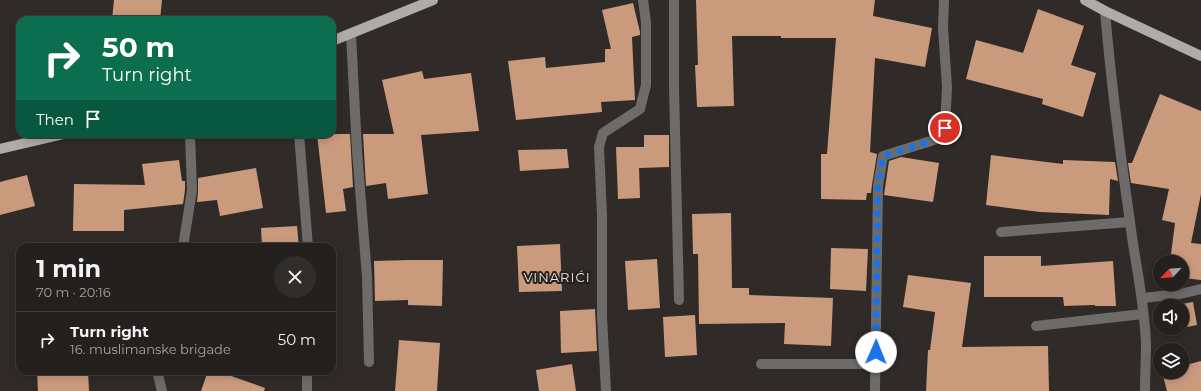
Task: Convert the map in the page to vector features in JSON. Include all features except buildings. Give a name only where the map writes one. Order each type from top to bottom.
[{"type":"main road","points":[[336,40],[433,0]]},
{"type":"main road","points":[[1085,0],[1105,11],[1201,56]]},
{"type":"main road","points":[[0,148],[46,138]]},
{"type":"street","points":[[606,391],[602,317],[602,215],[599,147],[603,133],[640,109],[646,86],[646,22],[643,0]]},
{"type":"street","points":[[674,0],[674,88],[679,300]]},
{"type":"street","points":[[875,391],[878,186],[883,156],[934,140],[945,128],[948,88],[943,28],[944,0]]},
{"type":"street","points":[[1105,11],[1130,222],[1142,298],[1146,345],[1145,391]]},
{"type":"street","points":[[351,34],[357,151],[367,277],[369,362]]},
{"type":"street","points":[[184,243],[192,190],[190,138]]},
{"type":"street","points":[[299,138],[308,243]]},
{"type":"street","points":[[1001,232],[1130,222]]},
{"type":"street","points":[[1142,298],[1180,294],[1201,289]]},
{"type":"street","points":[[1036,326],[1143,314]]},
{"type":"street","points":[[761,364],[875,364]]},
{"type":"street","points":[[158,375],[162,391]]},
{"type":"street","points":[[307,375],[307,391]]},
{"type":"district","name":"VINARIĆI","points":[[557,277]]},
{"type":"route","points":[[876,352],[878,186],[883,156],[916,147],[934,140],[945,128]]}]
